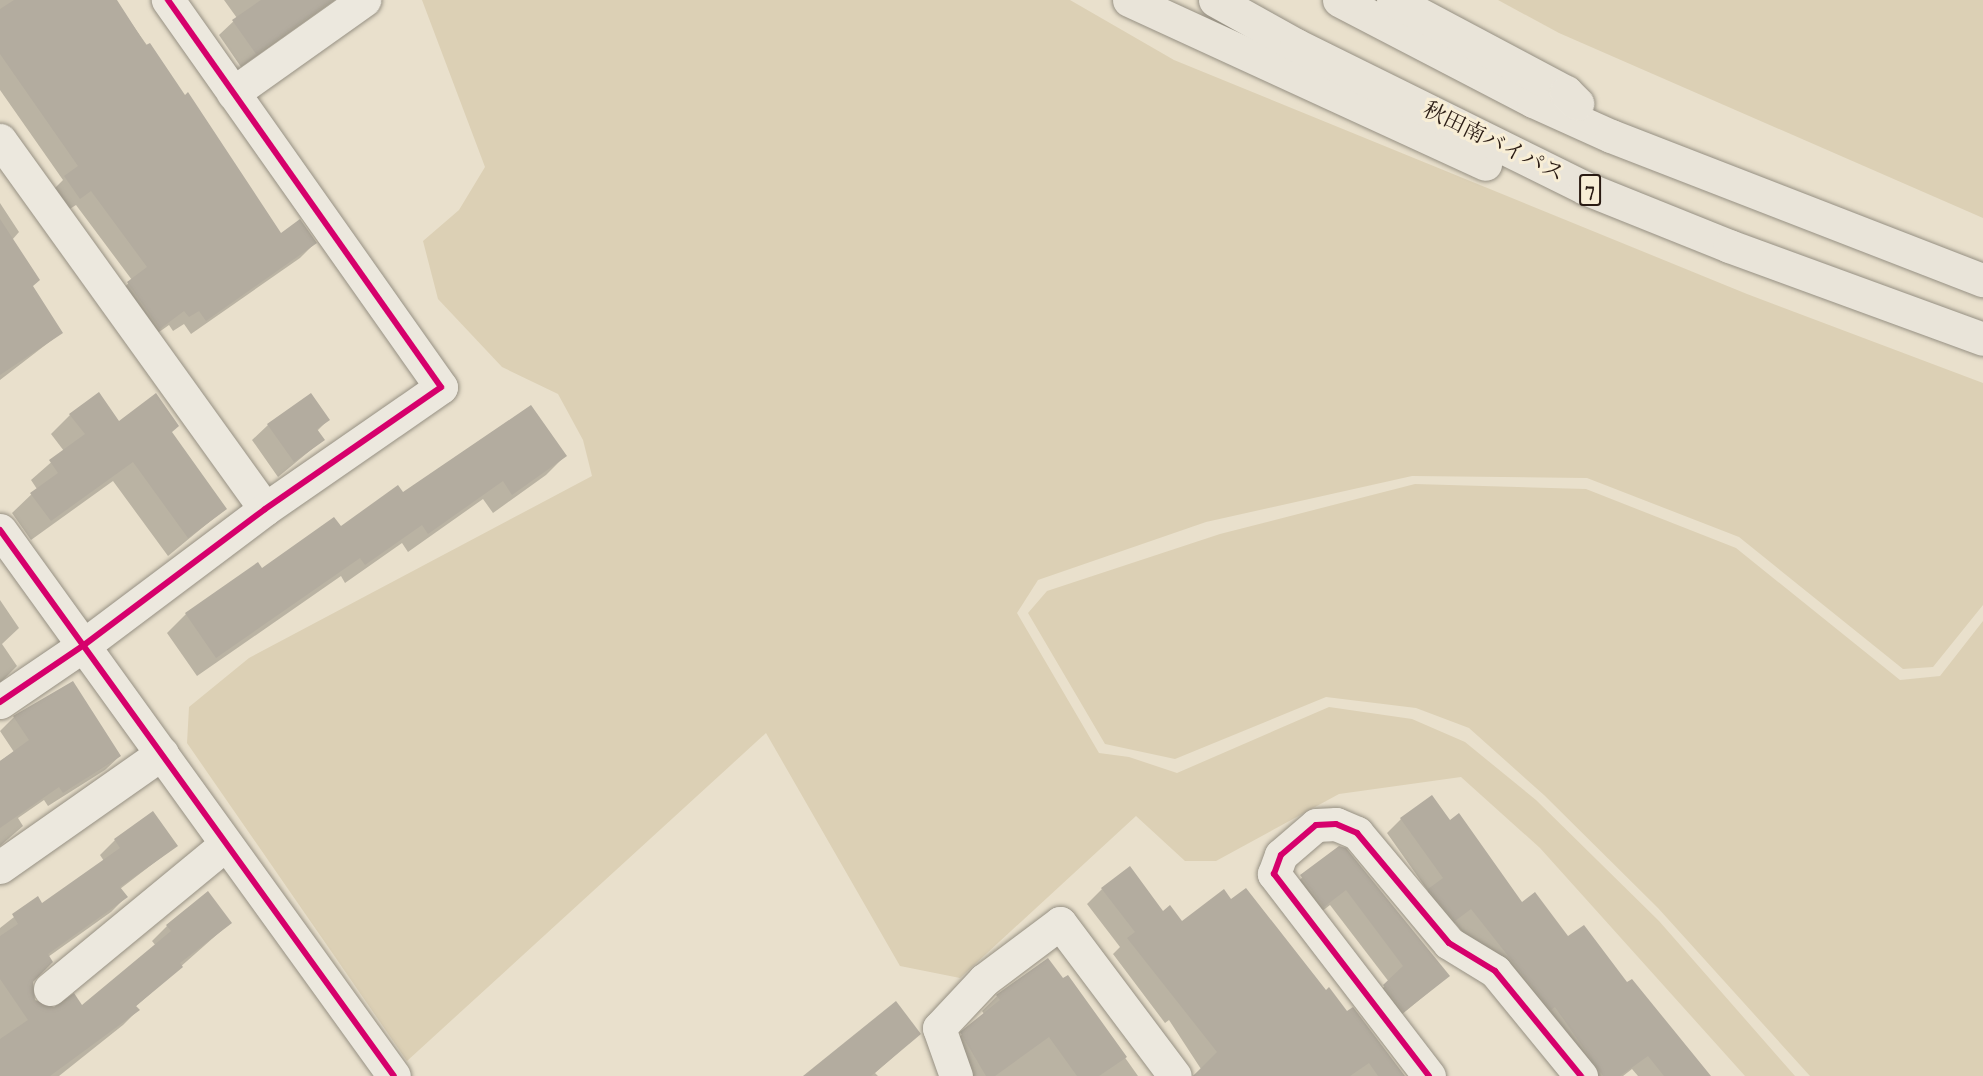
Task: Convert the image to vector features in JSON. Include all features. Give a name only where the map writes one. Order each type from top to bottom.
[{"type":"highway","points":[[1129,0],[1510,177],[1586,188]]},
{"type":"highway","name":"秋田南バイパス","points":[[1215,0],[1296,45],[1586,188],[1729,246],[1983,339]]},
{"type":"highway","points":[[1339,0],[1533,101],[1611,136],[1732,186],[1983,280]]},
{"type":"highway","points":[[1393,0],[1566,92],[1611,136]]},
{"type":"street","points":[[0,702],[84,645],[265,509],[441,387],[168,0]]},
{"type":"street","points":[[233,93],[364,0]]},
{"type":"street","points":[[0,140],[265,509]]},
{"type":"street","points":[[0,530],[394,1076]]},
{"type":"street","points":[[0,867],[162,753]]},
{"type":"street","points":[[1429,1076],[1274,874],[1281,855],[1316,825],[1336,824],[1357,833],[1449,943],[1495,970],[1581,1076]]},
{"type":"street","points":[[50,989],[226,844]]},
{"type":"street","points":[[946,1071],[939,1028],[984,980],[1060,923],[1174,1076]]},
{"type":"shaded area","points":[[422,0],[1070,0],[1174,60],[1747,294],[1983,383],[1983,605],[1933,667],[1903,669],[1739,537],[1587,478],[1412,476],[1206,522],[1038,580],[1017,613],[1099,753],[1129,757],[1177,773],[1329,707],[1412,719],[1465,742],[1536,800],[1659,921],[1795,1076],[1745,1076],[1540,848],[1461,777],[1339,794],[1216,861],[1185,861],[1136,816],[960,978],[900,966],[766,733],[407,1061],[187,743],[189,707],[249,658],[592,476],[583,440],[558,394],[502,367],[438,299],[423,241],[459,210],[485,167]]},
{"type":"shaded area","points":[[1498,0],[1983,0],[1983,218],[1559,33]]},
{"type":"shaded area","points":[[1415,484],[1586,489],[1736,548],[1900,680],[1940,676],[1983,621],[1983,1076],[1810,1076],[1658,908],[1544,795],[1469,728],[1416,708],[1326,697],[1175,759],[1105,744],[1028,613],[1047,591],[1220,534]]},
{"type":"building","points":[[14,0],[117,0],[146,45],[150,43],[185,95],[188,92],[281,233],[300,219],[317,243],[206,321],[199,311],[189,317],[184,311],[160,329],[127,282],[147,267],[91,191],[80,199],[64,176],[78,166],[0,54],[0,9]]},
{"type":"building","points":[[261,0],[332,0],[256,54],[232,20]]},
{"type":"building","points":[[0,219],[40,280],[33,286],[63,333],[0,375]]},
{"type":"building","points":[[99,392],[119,421],[156,393],[179,426],[172,432],[227,509],[188,538],[133,462],[51,521],[30,493],[58,473],[49,460],[85,434],[69,414]]},
{"type":"building","points":[[311,393],[330,420],[317,429],[325,440],[294,462],[267,424]]},
{"type":"building","points":[[531,405],[567,456],[512,495],[503,481],[428,534],[422,525],[365,565],[360,558],[216,658],[185,613],[258,562],[262,568],[334,517],[341,526],[398,485],[403,492]]},
{"type":"building","points":[[73,681],[121,756],[63,793],[59,787],[0,828],[0,761],[29,740],[13,716]]},
{"type":"building","points":[[1432,795],[1450,820],[1459,813],[1522,902],[1535,892],[1568,936],[1584,925],[1627,982],[1632,979],[1711,1076],[1664,1076],[1648,1056],[1620,1076],[1603,1076],[1555,1007],[1551,1010],[1471,909],[1455,921],[1428,889],[1443,878],[1400,818]]},
{"type":"building","points":[[153,811],[178,846],[120,887],[128,897],[48,954],[53,962],[33,982],[35,1000],[54,1007],[74,993],[82,1005],[171,931],[166,925],[208,891],[232,923],[180,963],[183,967],[136,1006],[140,1010],[50,1076],[0,1076],[0,1039],[28,1020],[0,979],[0,936],[18,924],[12,914],[38,896],[42,903],[120,848],[114,839]]},
{"type":"building","points":[[1339,846],[1346,848],[1450,976],[1404,1012],[1383,985],[1403,966],[1346,890],[1324,907],[1300,875]]},
{"type":"building","points":[[1130,866],[1163,911],[1170,905],[1182,921],[1224,889],[1231,899],[1246,888],[1326,990],[1329,987],[1347,1011],[1353,1007],[1405,1076],[1378,1076],[1369,1063],[1350,1076],[1193,1076],[1217,1052],[1127,938],[1135,932],[1101,888]]},
{"type":"building","points":[[1048,958],[1063,978],[1068,975],[1127,1057],[1099,1076],[1077,1076],[1049,1037],[995,1076],[986,1076],[960,1032],[1000,1000],[996,995]]},
{"type":"building","points":[[896,1001],[921,1034],[871,1076],[803,1076]]},
{"type":"cycle path","points":[[0,702],[84,645],[265,509],[441,387],[168,0]]},
{"type":"cycle path","points":[[0,530],[394,1076]]},
{"type":"cycle path","points":[[1429,1076],[1274,874],[1281,855],[1316,825],[1336,824],[1357,833],[1449,943],[1495,971],[1581,1076]]}]
